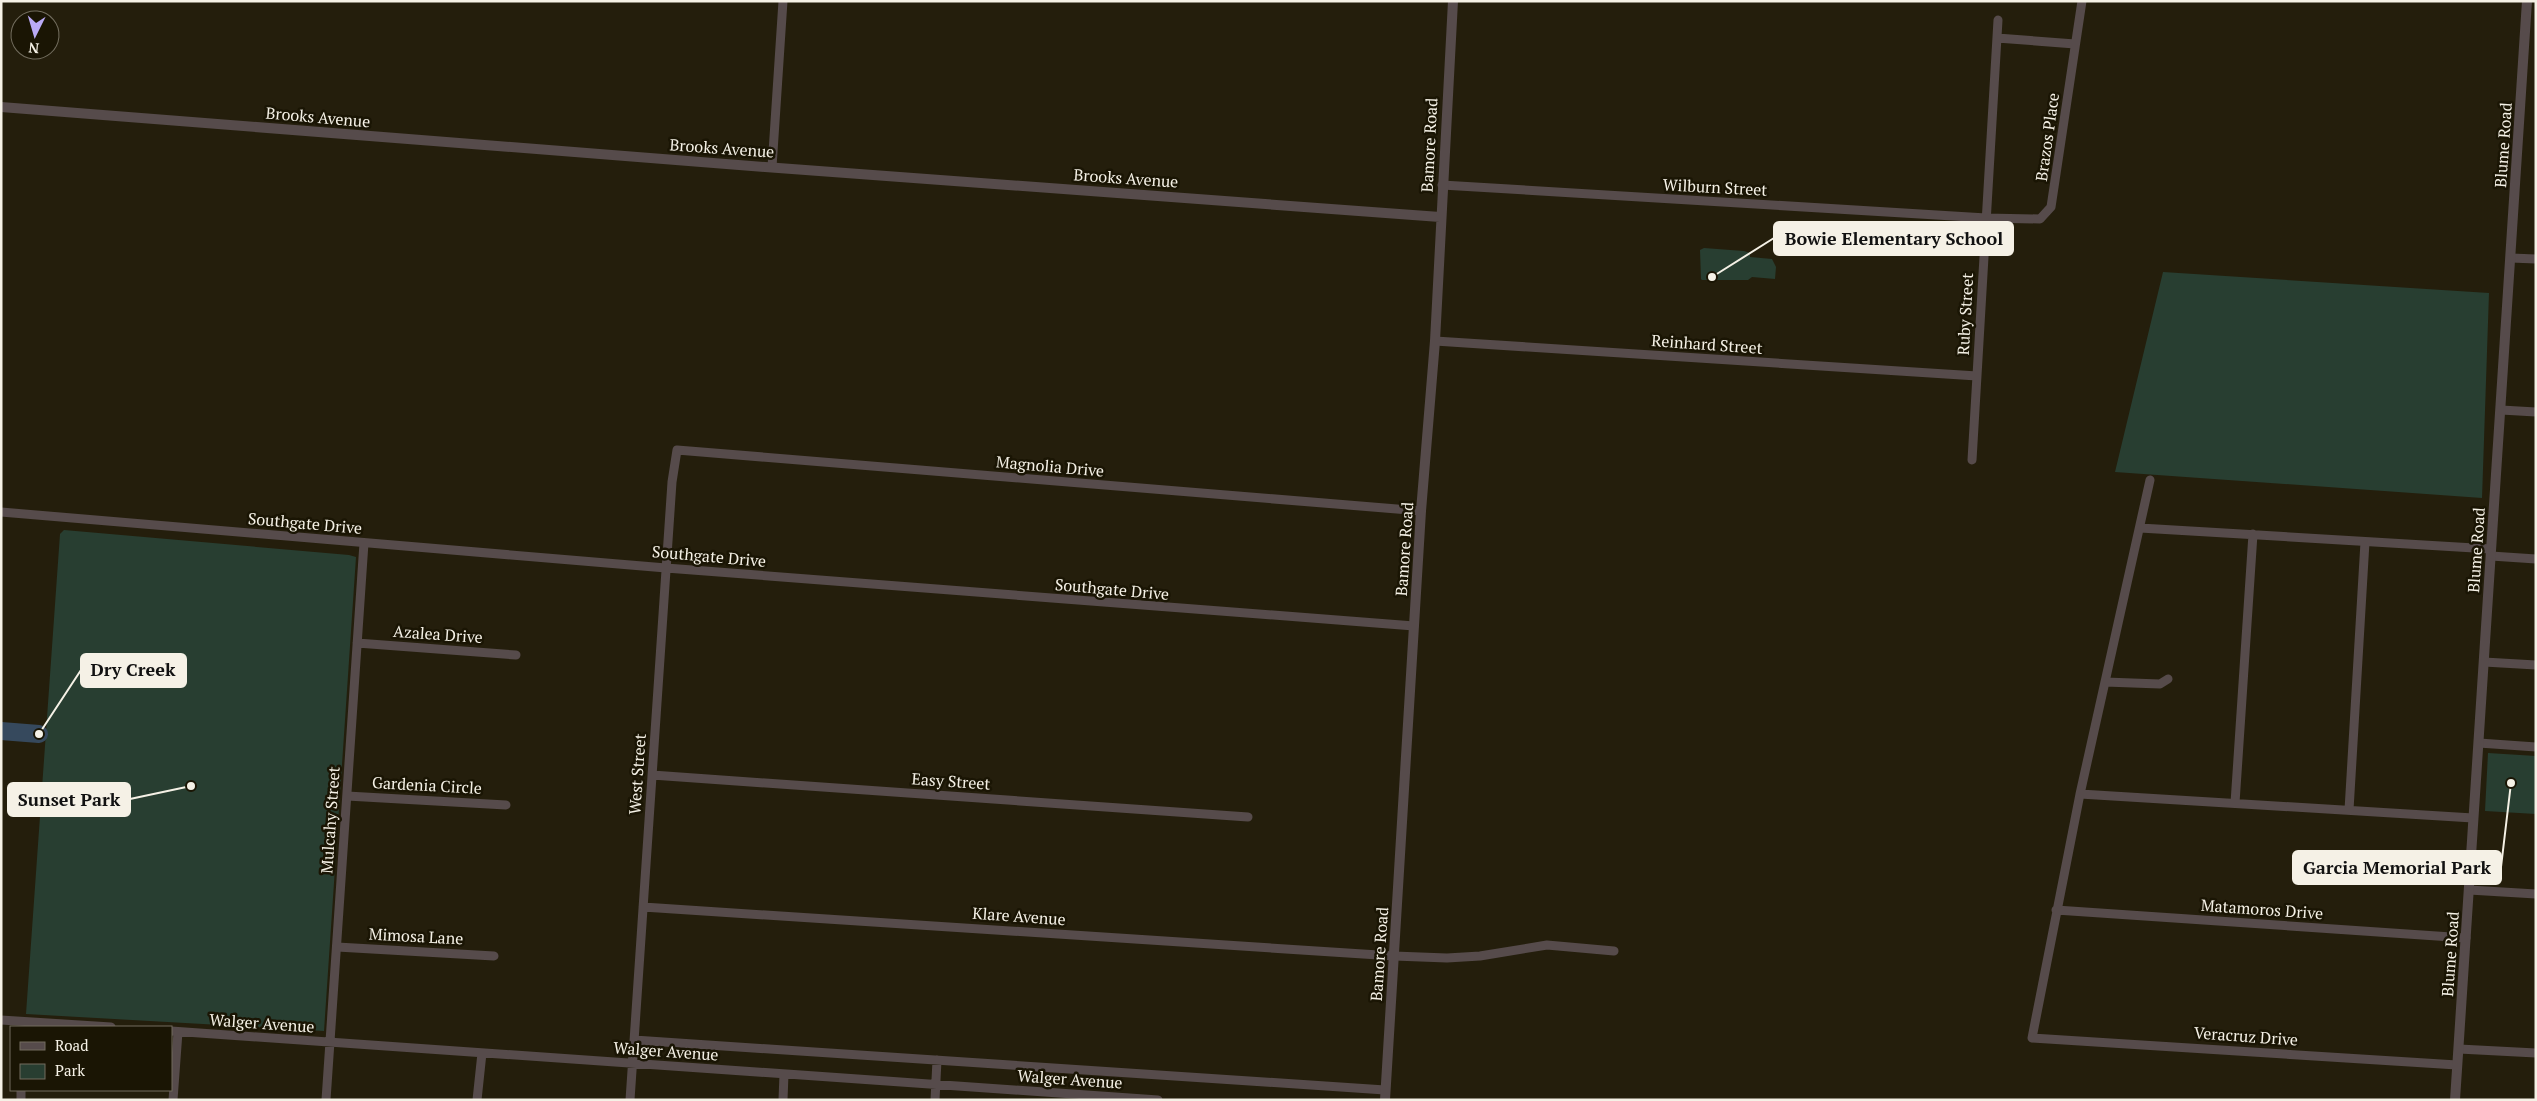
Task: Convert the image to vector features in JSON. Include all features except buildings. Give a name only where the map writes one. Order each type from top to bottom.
[{"type":"street","points":[[772,167],[783,1]]},
{"type":"street","name":"Bamore Road","points":[[1385,1095],[1421,511],[1435,341],[1440,217],[1453,1]]},
{"type":"street","name":"Brazos Place","points":[[1986,218],[2040,219],[2051,207],[2082,1]]},
{"type":"street","name":"Blume Road","points":[[2455,1100],[2527,1]]},
{"type":"street","name":"Ruby Street","points":[[1972,460],[1998,20]]},
{"type":"street","points":[[1997,38],[2075,44]]},
{"type":"street","name":"Brooks Avenue","points":[[1,107],[1440,217]]},
{"type":"street","name":"Wilburn Street","points":[[1442,185],[1986,218]]},
{"type":"street","points":[[2511,258],[2536,260]]},
{"type":"street","name":"Reinhard Street","points":[[1435,341],[1977,376]]},
{"type":"street","points":[[2501,410],[2536,412]]},
{"type":"street","name":"Magnolia Drive","points":[[677,450],[1421,511]]},
{"type":"street","name":"West Street","points":[[630,1100],[672,482],[677,450]]},
{"type":"street","points":[[2056,910],[2150,480]]},
{"type":"street","name":"Southgate Drive","points":[[1,512],[666,568],[1414,626]]},
{"type":"street","points":[[2140,528],[2365,542],[2491,553],[2536,559]]},
{"type":"street","points":[[2235,804],[2253,534]]},
{"type":"street","points":[[2349,810],[2365,542]]},
{"type":"street","name":"Mulcahy Street","points":[[326,1100],[364,543]]},
{"type":"street","name":"Azalea Drive","points":[[357,643],[516,655]]},
{"type":"street","points":[[2484,662],[2536,665]]},
{"type":"street","points":[[2105,682],[2160,684],[2168,679]]},
{"type":"street","points":[[2478,743],[2536,747]]},
{"type":"street","name":"Easy Street","points":[[652,775],[1248,817]]},
{"type":"street","points":[[2080,794],[2473,818]]},
{"type":"street","name":"Gardenia Circle","points":[[347,796],[506,805]]},
{"type":"street","points":[[2469,890],[2536,894]]},
{"type":"street","name":"Klare Avenue","points":[[643,907],[1394,956],[1447,958],[1480,956],[1547,945],[1614,951]]},
{"type":"street","name":"Matamoros Drive","points":[[2056,910],[2466,938]]},
{"type":"street","name":"Veracruz Drive","points":[[2056,910],[2032,1038],[2457,1065]]},
{"type":"street","name":"Mimosa Lane","points":[[337,947],[494,956]]},
{"type":"street","points":[[1,1020],[26,1024],[83,1026]]},
{"type":"street","points":[[173,1100],[174,1032]]},
{"type":"street","name":"Walger Avenue","points":[[174,1032],[936,1084],[1083,1097],[1158,1100]]},
{"type":"street","name":"Walger Avenue","points":[[634,1040],[937,1060],[1385,1095]]},
{"type":"street","points":[[2459,1049],[2536,1053]]},
{"type":"street","points":[[477,1100],[482,1053]]},
{"type":"street","points":[[935,1100],[937,1060]]},
{"type":"street","points":[[783,1100],[784,1074]]},
{"type":"green space","points":[[1704,248],[1744,251],[1750,253],[1750,257],[1772,259],[1776,267],[1775,279],[1752,277],[1748,280],[1702,280],[1700,250]]},
{"type":"green space","points":[[2163,272],[2489,293],[2482,498],[2115,472]]},
{"type":"green space","points":[[64,530],[356,557],[324,1031],[26,1014],[60,534]]},
{"type":"green space","points":[[2488,753],[2536,756],[2536,814],[2485,811]]},
{"type":"waterway","points":[[1,731],[39,734]]},
{"type":"place","name":"Bowie Elementary School","points":[[1712,277]]},
{"type":"place","name":"Dry Creek","points":[[39,734]]},
{"type":"place","name":"Garcia Memorial Park","points":[[2511,783]]},
{"type":"place","name":"Sunset Park","points":[[191,786]]}]
